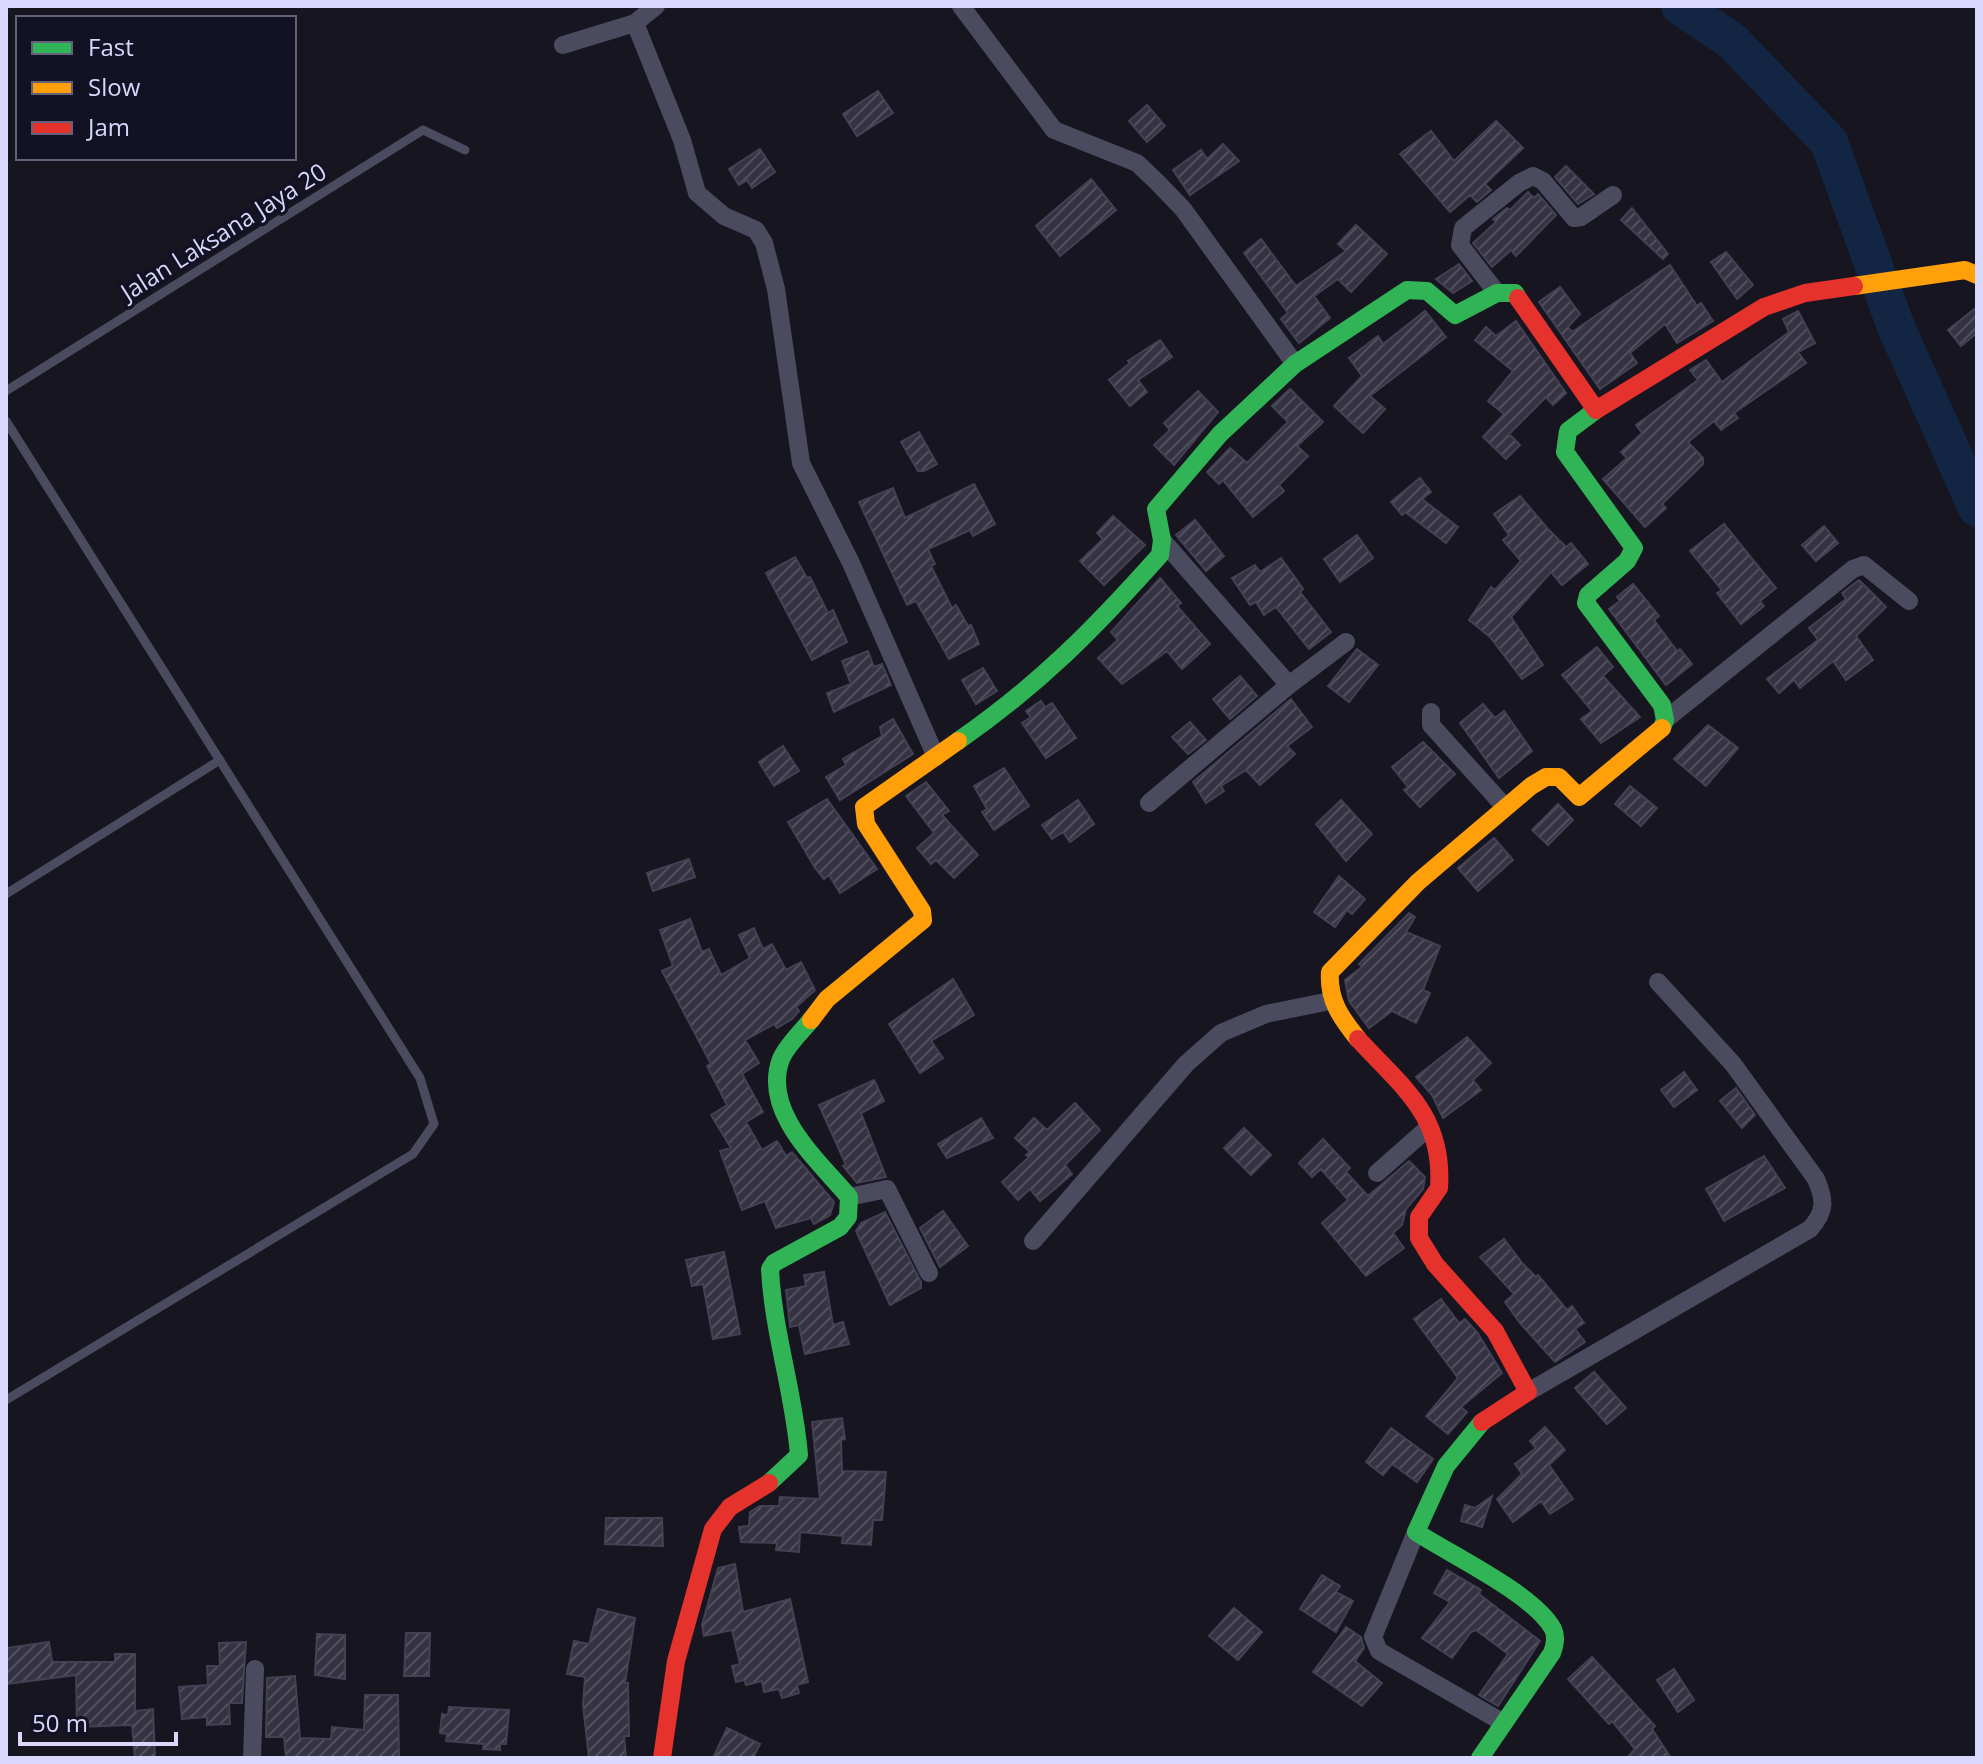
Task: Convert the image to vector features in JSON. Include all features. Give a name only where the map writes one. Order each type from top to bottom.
[{"type":"street","points":[[563,45],[635,23],[656,6]]},
{"type":"street","points":[[961,6],[1054,130],[1137,163],[1166,191],[1295,364]]},
{"type":"street","points":[[635,23],[665,93],[697,193],[724,216],[756,230],[764,243],[776,289],[801,463],[851,563],[936,757]]},
{"type":"street","points":[[1497,293],[1460,245],[1463,228],[1519,183],[1533,176],[1543,181],[1574,218],[1581,217],[1613,195]]},
{"type":"street","points":[[1665,720],[1662,705],[1586,603],[1588,595],[1627,561],[1634,548],[1565,452],[1568,431],[1596,410],[1764,307],[1805,293],[1965,270],[1977,275]]},
{"type":"street","points":[[662,1758],[676,1661],[713,1529],[730,1507],[780,1476],[799,1455],[796,1416],[772,1314],[770,1269],[774,1263],[840,1227],[848,1217],[849,1197],[789,1125],[778,1091],[781,1059],[827,999],[923,920],[922,911],[862,814],[864,807],[1019,698],[1088,635],[1160,555],[1162,540],[1156,509],[1220,434],[1295,364],[1418,285],[1425,287],[1455,315],[1497,293],[1515,293],[1596,410]]},
{"type":"street","points":[[1162,540],[1289,685]]},
{"type":"street","points":[[1528,1392],[1491,1324],[1436,1265],[1416,1228],[1420,1214],[1437,1195],[1442,1179],[1429,1127],[1420,1104],[1330,1001],[1326,987],[1330,972],[1418,882],[1505,807],[1546,777],[1559,777],[1579,797],[1661,730],[1665,720],[1853,569],[1864,565],[1909,601]]},
{"type":"street","points":[[1149,803],[1289,685],[1346,642]]},
{"type":"street","points":[[1431,712],[1431,725],[1505,807]]},
{"type":"street","points":[[1502,1722],[1379,1651],[1373,1637],[1451,1456],[1466,1434],[1498,1408],[1810,1229],[1823,1214],[1823,1196],[1816,1179],[1733,1064],[1658,982]]},
{"type":"street","points":[[1033,1241],[1186,1064],[1221,1033],[1266,1014],[1330,1001]]},
{"type":"street","points":[[1377,1173],[1429,1127]]},
{"type":"street","points":[[849,1197],[887,1189],[929,1273]]},
{"type":"street","points":[[1416,1532],[1505,1589],[1553,1630],[1556,1642],[1552,1653],[1480,1758]]},
{"type":"street","points":[[252,1758],[255,1669]]},
{"type":"lane","name":"Jalan Laksana Jaya 20","points":[[6,391],[423,130],[465,150]]},
{"type":"lane","points":[[6,421],[420,1078],[434,1124],[413,1154],[6,1400]]},
{"type":"lane","points":[[6,894],[220,760]]},
{"type":"building","points":[[878,91],[893,113],[857,136],[843,114]]},
{"type":"building","points":[[1147,105],[1165,126],[1147,142],[1129,121]]},
{"type":"building","points":[[1496,121],[1523,148],[1485,184],[1491,190],[1477,202],[1470,195],[1450,212],[1400,154],[1431,131],[1454,161]]},
{"type":"building","points":[[1223,144],[1239,161],[1190,195],[1173,170],[1201,150],[1207,159]]},
{"type":"building","points":[[760,149],[775,172],[752,188],[747,180],[739,185],[729,169]]},
{"type":"building","points":[[1566,166],[1594,194],[1578,204],[1555,177]]},
{"type":"building","points":[[1091,179],[1116,210],[1060,256],[1036,226]]},
{"type":"building","points":[[1528,192],[1534,198],[1538,194],[1556,215],[1516,256],[1511,250],[1492,267],[1473,243],[1496,222],[1493,219],[1507,208],[1510,210]]},
{"type":"building","points":[[1632,208],[1668,254],[1663,259],[1621,220]]},
{"type":"building","points":[[1356,225],[1387,254],[1351,292],[1338,279],[1314,296],[1330,318],[1299,343],[1281,319],[1288,313],[1244,253],[1261,239],[1296,286],[1346,251],[1338,244]]},
{"type":"building","points":[[1726,252],[1753,285],[1737,299],[1711,262]]},
{"type":"building","points":[[1459,264],[1472,281],[1453,293],[1436,279]]},
{"type":"building","points":[[1670,265],[1697,306],[1701,303],[1713,321],[1677,343],[1665,324],[1630,353],[1637,363],[1600,389],[1539,302],[1560,287],[1580,314],[1568,327],[1572,332]]},
{"type":"building","points":[[1977,307],[1977,333],[1961,346],[1948,330]]},
{"type":"building","points":[[1425,311],[1446,337],[1370,396],[1385,409],[1363,433],[1334,406],[1362,376],[1349,358],[1378,336],[1383,344]]},
{"type":"building","points":[[1798,311],[1815,343],[1798,352],[1806,363],[1734,413],[1738,418],[1721,430],[1714,421],[1688,442],[1703,458],[1703,464],[1662,504],[1666,508],[1645,527],[1603,479],[1627,458],[1621,452],[1642,433],[1636,425],[1698,380],[1690,370],[1706,360],[1722,382],[1789,332],[1783,319]]},
{"type":"building","points":[[1516,321],[1566,393],[1553,405],[1546,397],[1509,434],[1520,445],[1506,459],[1483,437],[1504,414],[1488,401],[1513,371],[1475,340],[1486,327],[1496,336]]},
{"type":"building","points":[[1160,340],[1172,357],[1138,380],[1147,392],[1130,406],[1109,380],[1130,363],[1128,361]]},
{"type":"building","points":[[1290,389],[1323,422],[1297,446],[1308,456],[1279,485],[1284,491],[1253,517],[1223,480],[1219,484],[1207,472],[1230,448],[1247,463],[1288,422],[1272,406]]},
{"type":"building","points":[[1198,391],[1218,412],[1174,465],[1154,445],[1170,430],[1164,423]]},
{"type":"building","points":[[919,432],[937,464],[924,471],[918,471],[901,442]]},
{"type":"building","points":[[1420,478],[1431,492],[1422,499],[1458,527],[1446,543],[1405,512],[1402,515],[1391,502]]},
{"type":"building","points":[[974,484],[995,524],[973,536],[970,530],[928,549],[935,564],[931,566],[952,608],[956,605],[968,626],[971,625],[979,644],[949,659],[916,601],[907,605],[859,502],[893,488],[905,518]]},
{"type":"building","points":[[1520,496],[1566,547],[1571,543],[1588,564],[1562,585],[1551,572],[1511,617],[1543,665],[1522,679],[1490,637],[1469,620],[1491,587],[1495,590],[1521,561],[1503,540],[1509,535],[1494,514]]},
{"type":"building","points":[[1113,516],[1145,545],[1104,585],[1080,561],[1103,539],[1097,533]]},
{"type":"building","points":[[1195,520],[1224,556],[1206,571],[1176,535]]},
{"type":"building","points":[[1724,524],[1776,588],[1760,601],[1764,606],[1741,624],[1717,593],[1722,590],[1690,551]]},
{"type":"building","points":[[1824,526],[1838,543],[1816,561],[1802,545]]},
{"type":"building","points":[[1357,535],[1373,558],[1340,582],[1324,559]]},
{"type":"building","points":[[795,557],[807,578],[810,577],[828,613],[833,610],[847,642],[812,660],[766,573]]},
{"type":"building","points":[[1281,558],[1303,589],[1300,592],[1331,632],[1309,649],[1276,607],[1264,615],[1256,602],[1250,605],[1232,578],[1255,565],[1260,572]]},
{"type":"building","points":[[1160,578],[1181,603],[1177,606],[1210,644],[1182,669],[1167,651],[1122,684],[1098,658],[1118,640],[1111,632]]},
{"type":"building","points":[[1859,580],[1886,607],[1856,636],[1873,660],[1846,680],[1833,661],[1800,688],[1794,680],[1779,693],[1767,679],[1818,640],[1809,628],[1846,599],[1842,593]]},
{"type":"building","points":[[1633,584],[1659,616],[1654,620],[1677,651],[1680,649],[1692,664],[1666,685],[1609,609],[1620,601],[1617,597]]},
{"type":"building","points":[[1597,647],[1613,667],[1603,676],[1640,717],[1601,743],[1581,719],[1592,711],[1562,675]]},
{"type":"building","points":[[1357,649],[1378,665],[1349,702],[1328,686]]},
{"type":"building","points":[[868,651],[874,667],[882,664],[891,685],[834,712],[827,693],[851,684],[842,661]]},
{"type":"building","points":[[983,668],[997,691],[976,704],[962,680]]},
{"type":"building","points":[[1240,676],[1257,696],[1230,719],[1213,699]]},
{"type":"building","points":[[1291,699],[1312,727],[1287,746],[1295,754],[1260,785],[1246,770],[1221,786],[1224,791],[1206,803],[1193,782]]},
{"type":"building","points":[[1041,701],[1045,707],[1052,703],[1076,738],[1046,758],[1022,723],[1031,717],[1026,711]]},
{"type":"building","points":[[1483,704],[1495,718],[1504,711],[1532,751],[1499,778],[1460,723]]},
{"type":"building","points":[[893,719],[913,754],[840,800],[826,777],[846,765],[843,759],[882,736],[880,727]]},
{"type":"building","points":[[1190,722],[1206,740],[1188,754],[1172,737]]},
{"type":"building","points":[[1708,725],[1738,748],[1706,786],[1674,759]]},
{"type":"building","points":[[1423,742],[1455,774],[1420,807],[1404,790],[1408,787],[1392,767]]},
{"type":"building","points":[[783,746],[799,771],[774,786],[759,762]]},
{"type":"building","points":[[1004,768],[1029,806],[994,830],[982,812],[987,809],[974,786]]},
{"type":"building","points":[[926,782],[949,811],[942,815],[978,855],[954,878],[936,860],[931,864],[917,848],[934,833],[906,796]]},
{"type":"building","points":[[1630,786],[1657,808],[1641,826],[1615,804]]},
{"type":"building","points":[[827,799],[877,869],[840,893],[829,875],[824,879],[815,868],[788,822]]},
{"type":"building","points":[[1078,800],[1094,824],[1070,842],[1063,832],[1052,839],[1042,825]]},
{"type":"building","points":[[1341,800],[1372,834],[1346,861],[1316,824]]},
{"type":"building","points":[[1558,804],[1573,820],[1548,845],[1532,830]]},
{"type":"building","points":[[1494,838],[1513,860],[1478,891],[1458,868]]},
{"type":"building","points":[[689,859],[695,877],[653,891],[647,873]]},
{"type":"building","points":[[1339,876],[1365,899],[1352,914],[1347,910],[1335,927],[1314,912]]},
{"type":"building","points":[[1409,913],[1415,917],[1406,932],[1440,946],[1423,990],[1430,993],[1416,1023],[1392,1011],[1369,1028],[1349,1001],[1345,980],[1362,967],[1359,964]]},
{"type":"building","points":[[690,919],[702,952],[709,949],[721,975],[750,958],[739,935],[754,928],[763,949],[772,944],[786,970],[801,962],[815,990],[796,1007],[799,1011],[792,1019],[777,1028],[774,1024],[745,1040],[759,1063],[742,1074],[763,1112],[746,1122],[762,1150],[777,1141],[786,1156],[792,1152],[834,1202],[830,1215],[814,1224],[811,1218],[776,1228],[765,1201],[742,1210],[720,1151],[731,1148],[711,1115],[727,1105],[707,1066],[711,1064],[662,971],[673,966],[660,930]]},
{"type":"building","points":[[953,979],[974,1015],[931,1041],[943,1058],[920,1073],[889,1024]]},
{"type":"building","points":[[1467,1037],[1491,1063],[1473,1080],[1481,1090],[1443,1118],[1432,1095],[1416,1077]]},
{"type":"building","points":[[1684,1072],[1697,1090],[1674,1107],[1661,1090]]},
{"type":"building","points":[[874,1080],[884,1101],[861,1113],[886,1177],[857,1183],[843,1166],[846,1165],[819,1105]]},
{"type":"building","points":[[1736,1088],[1755,1115],[1742,1128],[1720,1101]]},
{"type":"building","points":[[1075,1103],[1100,1130],[1065,1165],[1072,1174],[1056,1188],[1040,1201],[1030,1189],[1018,1200],[1002,1182],[1029,1157],[1026,1155],[1030,1152],[1015,1138],[1034,1118],[1047,1130]]},
{"type":"building","points":[[981,1118],[993,1138],[947,1158],[938,1144]]},
{"type":"building","points":[[1244,1128],[1271,1155],[1251,1175],[1224,1148]]},
{"type":"building","points":[[1323,1139],[1350,1168],[1346,1172],[1368,1196],[1409,1161],[1425,1177],[1423,1189],[1406,1209],[1402,1225],[1393,1233],[1404,1248],[1366,1276],[1322,1223],[1348,1200],[1321,1169],[1312,1177],[1299,1163]]},
{"type":"building","points":[[1764,1156],[1785,1188],[1724,1221],[1706,1189]]},
{"type":"building","points":[[943,1211],[968,1246],[940,1267],[920,1228]]},
{"type":"building","points":[[885,1212],[921,1282],[921,1288],[890,1305],[856,1231],[861,1223]]},
{"type":"building","points":[[1504,1239],[1523,1264],[1536,1277],[1538,1275],[1567,1310],[1572,1306],[1584,1323],[1575,1329],[1585,1342],[1555,1362],[1505,1302],[1514,1294],[1480,1257]]},
{"type":"building","points":[[724,1252],[740,1334],[713,1339],[703,1284],[692,1286],[686,1260]]},
{"type":"building","points":[[824,1272],[833,1325],[843,1322],[849,1344],[805,1354],[799,1325],[790,1327],[786,1290],[806,1286],[804,1275]]},
{"type":"building","points":[[1441,1299],[1459,1323],[1465,1319],[1477,1332],[1502,1373],[1461,1407],[1467,1412],[1448,1434],[1426,1416],[1458,1378],[1414,1319]]},
{"type":"building","points":[[1594,1372],[1626,1408],[1607,1424],[1575,1388]]},
{"type":"building","points":[[842,1418],[845,1439],[841,1440],[842,1471],[886,1472],[882,1520],[873,1520],[871,1545],[842,1543],[843,1536],[800,1532],[799,1552],[776,1550],[777,1543],[741,1542],[739,1527],[749,1526],[750,1512],[760,1506],[779,1506],[780,1497],[820,1499],[812,1422]]},
{"type":"building","points":[[1545,1427],[1565,1450],[1549,1465],[1573,1499],[1550,1514],[1541,1501],[1513,1522],[1497,1499],[1522,1474],[1515,1464],[1536,1448],[1530,1441]]},
{"type":"building","points":[[1391,1428],[1433,1459],[1417,1482],[1392,1464],[1383,1475],[1366,1462]]},
{"type":"building","points":[[1492,1496],[1482,1527],[1461,1521],[1465,1505],[1475,1508]]},
{"type":"building","points":[[606,1518],[662,1518],[663,1546],[605,1544]]},
{"type":"building","points":[[735,1564],[743,1612],[790,1599],[808,1682],[797,1685],[799,1693],[782,1698],[779,1689],[764,1692],[762,1681],[746,1685],[744,1680],[736,1682],[732,1666],[740,1664],[732,1630],[704,1636],[702,1625],[718,1568]]},
{"type":"building","points":[[1447,1570],[1481,1590],[1479,1594],[1540,1641],[1498,1706],[1479,1695],[1508,1654],[1476,1630],[1471,1632],[1452,1658],[1422,1638],[1450,1602],[1434,1593]]},
{"type":"building","points":[[1322,1575],[1340,1586],[1336,1592],[1353,1601],[1336,1632],[1300,1609]]},
{"type":"building","points":[[1234,1608],[1262,1632],[1238,1660],[1209,1636]]},
{"type":"building","points":[[598,1609],[635,1618],[625,1683],[628,1683],[629,1736],[624,1736],[626,1758],[589,1758],[583,1705],[585,1677],[567,1674],[574,1641],[589,1644]]},
{"type":"building","points":[[1346,1627],[1361,1637],[1364,1648],[1355,1661],[1382,1683],[1362,1706],[1313,1672]]},
{"type":"building","points":[[406,1633],[430,1633],[429,1676],[404,1676]]},
{"type":"building","points":[[317,1634],[345,1635],[345,1679],[315,1675]]},
{"type":"building","points":[[49,1642],[52,1662],[115,1662],[115,1654],[135,1654],[135,1711],[153,1709],[155,1758],[135,1758],[132,1725],[77,1727],[76,1675],[6,1684],[6,1648]]},
{"type":"building","points":[[246,1642],[242,1703],[229,1703],[230,1724],[207,1725],[207,1717],[182,1719],[179,1687],[208,1685],[207,1666],[220,1666],[219,1643]]},
{"type":"building","points":[[1592,1657],[1655,1726],[1652,1729],[1671,1758],[1627,1758],[1635,1749],[1612,1721],[1609,1724],[1568,1679]]},
{"type":"building","points":[[1674,1669],[1694,1700],[1678,1712],[1657,1680]]},
{"type":"building","points":[[295,1676],[300,1738],[331,1739],[332,1727],[364,1730],[365,1695],[398,1695],[399,1758],[286,1758],[284,1737],[266,1737],[267,1678]]},
{"type":"building","points":[[449,1707],[509,1710],[506,1744],[500,1744],[500,1750],[483,1749],[484,1744],[446,1741],[447,1734],[440,1733],[442,1714],[448,1715]]},
{"type":"building","points":[[727,1728],[760,1744],[753,1758],[713,1758]]},
{"type":"waterway","points":[[1680,6],[1732,41],[1829,142],[1896,327],[1977,508]]},
{"type":"traffic: fast","points":[[958,741],[1041,677],[1160,555],[1162,540],[1156,509],[1220,434],[1295,364],[1407,290],[1427,291],[1455,315],[1497,293],[1515,293],[1518,298]]},
{"type":"traffic: fast","points":[[1596,410],[1568,431],[1565,452],[1634,548],[1627,561],[1588,595],[1586,603],[1662,705],[1665,720],[1662,728]]},
{"type":"traffic: fast","points":[[769,1483],[799,1455],[770,1269],[774,1263],[840,1227],[848,1217],[849,1197],[796,1134],[779,1098],[777,1079],[781,1059],[811,1020]]},
{"type":"traffic: fast","points":[[1480,1758],[1552,1653],[1555,1644],[1553,1629],[1528,1602],[1416,1532],[1446,1466],[1482,1422]]},
{"type":"traffic: slow","points":[[1854,286],[1965,270],[1977,275]]},
{"type":"traffic: slow","points":[[1358,1039],[1337,1008],[1331,991],[1330,972],[1418,882],[1531,786],[1546,777],[1559,777],[1579,797],[1662,728]]},
{"type":"traffic: slow","points":[[811,1020],[827,999],[923,920],[922,911],[866,824],[864,807],[958,741]]},
{"type":"traffic: jam","points":[[1518,298],[1596,410],[1764,307],[1805,293],[1854,286]]},
{"type":"traffic: jam","points":[[1358,1039],[1417,1104],[1435,1141],[1439,1188],[1419,1217],[1419,1238],[1435,1264],[1495,1331],[1528,1392],[1482,1422]]},
{"type":"traffic: jam","points":[[662,1758],[676,1661],[713,1529],[730,1507],[769,1483]]}]
